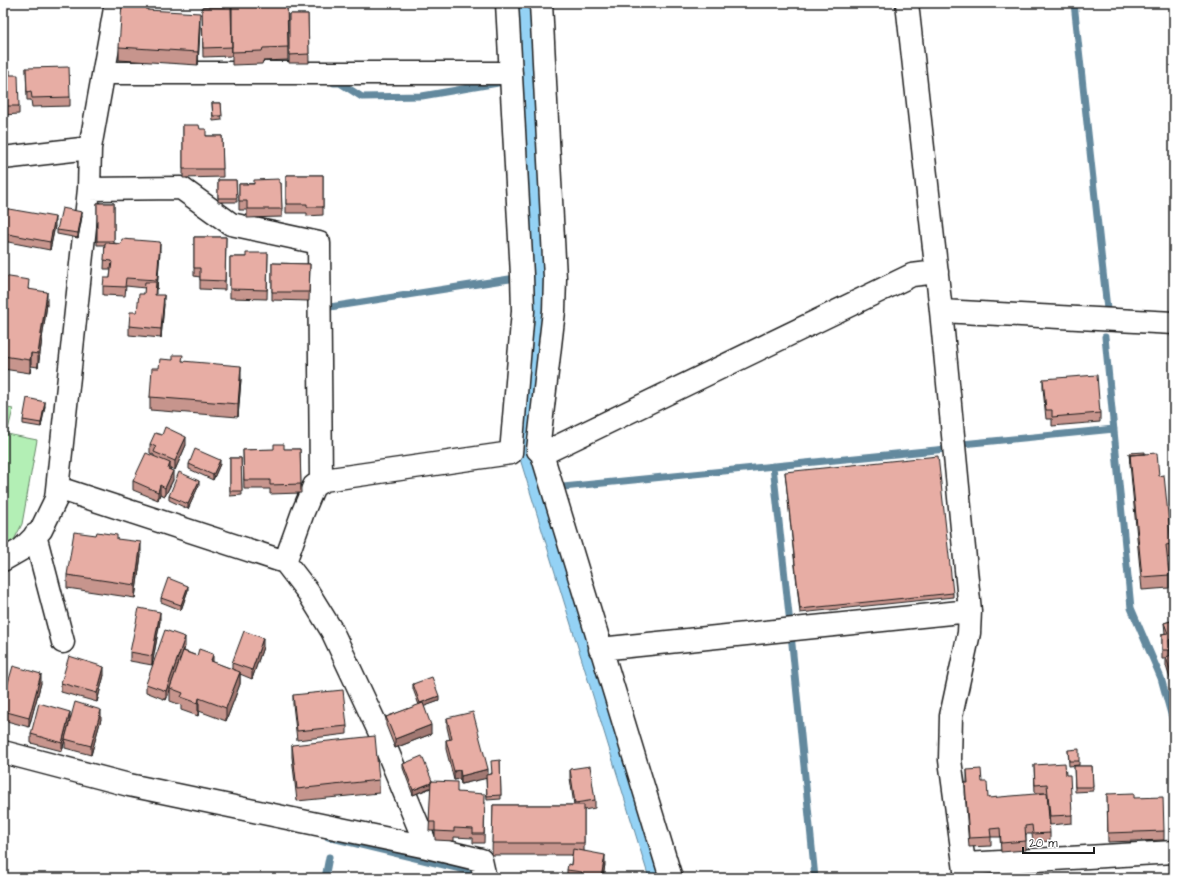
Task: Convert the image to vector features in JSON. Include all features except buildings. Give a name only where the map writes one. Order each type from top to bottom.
[{"type":"street","points":[[3,560],[22,549],[41,530],[56,499],[89,189],[90,148],[105,73],[116,3]]},
{"type":"street","points":[[507,3],[522,275],[528,452],[600,649],[670,878]]},
{"type":"street","points":[[528,452],[554,310],[555,278],[540,3]]},
{"type":"street","points":[[907,3],[941,311],[970,610],[969,633],[951,716],[950,760],[965,871],[1174,852]]},
{"type":"street","points":[[105,73],[511,73]]},
{"type":"street","points":[[3,158],[90,148]]},
{"type":"street","points":[[89,189],[181,188],[231,224],[319,243],[321,482]]},
{"type":"street","points":[[285,562],[314,486],[321,482],[332,479],[528,452],[912,275],[936,272]]},
{"type":"street","points":[[941,311],[1174,323]]},
{"type":"street","points":[[58,488],[285,562],[308,592],[332,631],[379,731],[427,847]]},
{"type":"street","points":[[35,535],[63,642]]},
{"type":"street","points":[[600,649],[970,610]]},
{"type":"street","points":[[3,752],[129,785],[427,847],[481,860],[485,878]]},
{"type":"green space","points":[[3,407],[13,409],[7,434],[37,440],[22,524],[12,544],[3,550]]},
{"type":"water","points":[[514,3],[532,3],[547,309],[532,460],[659,878],[649,878],[517,449]]},
{"type":"waterway","points":[[1074,3],[1107,309]]},
{"type":"waterway","points":[[334,83],[340,83],[362,97],[422,96],[498,83]]},
{"type":"waterway","points":[[330,307],[516,278]]},
{"type":"waterway","points":[[1105,337],[1131,608],[1161,678],[1174,725]]},
{"type":"waterway","points":[[962,444],[1114,429]]},
{"type":"waterway","points":[[563,487],[946,449]]},
{"type":"waterway","points":[[773,466],[790,624]]},
{"type":"waterway","points":[[791,634],[815,878]]},
{"type":"waterway","points":[[328,837],[473,872]]},
{"type":"waterway","points":[[325,878],[329,857]]}]
